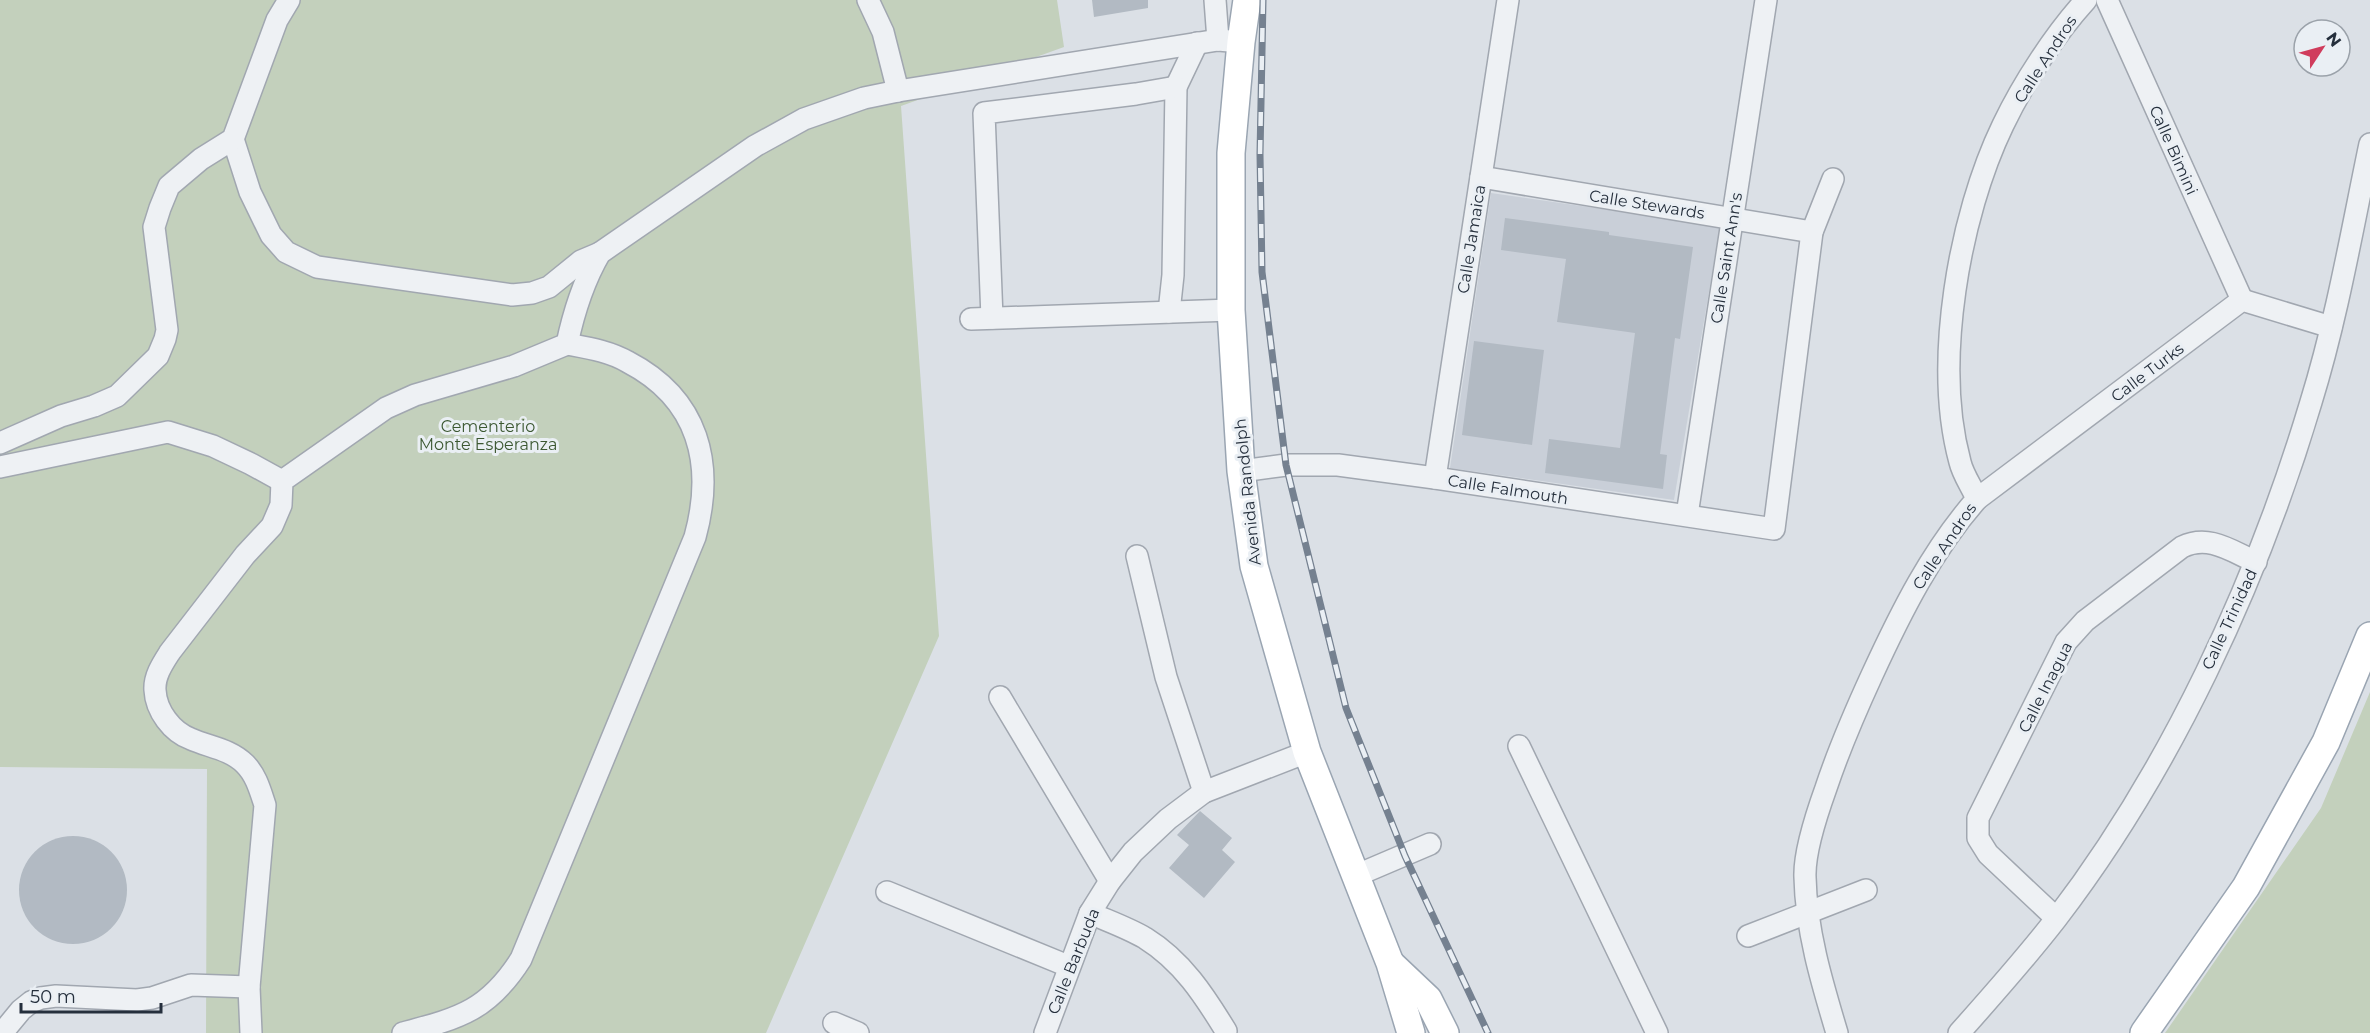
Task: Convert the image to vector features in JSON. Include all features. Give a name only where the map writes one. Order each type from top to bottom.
[{"type":"main road","name":"Avenida Randolph","points":[[1247,0],[1219,42],[1231,153],[1231,310],[1241,471],[1254,566],[1306,752],[1390,963],[1411,1033]]},
{"type":"main road","points":[[2144,1033],[2246,888],[2326,742],[2370,636]]},
{"type":"main road","name":"Avenida Randolph","points":[[1390,963],[1428,999],[1445,1033]]},
{"type":"street","points":[[0,443],[62,416],[117,396],[158,356],[167,330],[154,227],[160,208],[169,186],[201,159],[233,139],[278,20],[289,0]]},
{"type":"street","points":[[868,0],[883,32],[898,91]]},
{"type":"street","points":[[1215,0],[1219,42],[1176,87],[984,113],[981,319],[1231,310]]},
{"type":"street","name":"Calle Jamaica","points":[[1435,478],[1508,0]]},
{"type":"street","name":"Calle Saint Ann's","points":[[1687,515],[1766,0]]},
{"type":"street","name":"Calle Andros","points":[[1837,1033],[1824,991],[1811,932],[1804,875],[1812,831],[1836,757],[1889,638],[1912,594],[1960,519],[1977,499],[1960,465],[1950,413],[1949,343],[1960,260],[1976,198],[2003,125],[2064,25],[2086,0]]},
{"type":"street","name":"Calle Bimini","points":[[2107,0],[2241,300]]},
{"type":"street","points":[[233,139],[250,192],[271,235],[286,252],[317,267],[513,296],[549,287],[581,261],[600,253],[755,146],[804,119],[864,98],[898,91],[1219,42]]},
{"type":"street","points":[[1169,312],[1173,275],[1176,87]]},
{"type":"street","name":"Calle Trinidad","points":[[1959,1033],[2010,976],[2056,918],[2127,815],[2176,730],[2256,562],[2278,506],[2312,400],[2331,327],[2370,144]]},
{"type":"street","name":"Calle Stewards","points":[[1481,177],[1812,232]]},
{"type":"street","points":[[1812,232],[1833,179]]},
{"type":"street","name":"Calle Falmouth","points":[[1241,471],[1286,465],[1338,465],[1774,529],[1812,232]]},
{"type":"street","points":[[567,344],[574,310],[586,277],[600,253]]},
{"type":"street","points":[[2241,300],[2331,327]]},
{"type":"street","name":"Calle Turks","points":[[1977,499],[2241,300]]},
{"type":"street","points":[[282,482],[386,408],[416,395],[514,366],[567,344],[599,350],[628,361],[654,378],[675,400],[691,423],[701,450],[705,481],[702,510],[690,548],[521,959],[507,981],[480,1005],[464,1015],[403,1033]]},
{"type":"street","points":[[0,466],[168,432],[213,446],[282,482]]},
{"type":"street","points":[[253,1030],[249,987],[265,805],[258,783],[245,764],[226,751],[189,738],[171,726],[160,708],[154,689],[160,668],[170,652],[245,555],[272,526],[281,505],[282,482]]},
{"type":"street","name":"Calle Inagua","points":[[2056,918],[1988,854],[1978,838],[1978,818],[2056,659],[2066,642],[2085,621],[2189,544],[2217,543],[2256,562]]},
{"type":"street","points":[[1137,556],[1166,677],[1204,792]]},
{"type":"street","points":[[1000,697],[1110,881]]},
{"type":"street","points":[[1519,746],[1657,1033]]},
{"type":"street","name":"Calle Barbuda","points":[[1045,1033],[1068,966],[1090,913],[1110,881],[1133,852],[1168,819],[1204,792],[1306,752]]},
{"type":"street","points":[[1356,876],[1430,844]]},
{"type":"street","points":[[1748,936],[1866,890]]},
{"type":"street","points":[[887,892],[1068,966]]},
{"type":"street","points":[[1090,913],[1144,938],[1167,955],[1190,976],[1226,1032]]},
{"type":"street","points":[[2,1033],[31,1002],[49,996],[137,1000],[152,998],[191,985],[249,987]]},
{"type":"street","points":[[834,1023],[858,1033]]},
{"type":"shaded area","points":[[1491,193],[1720,226],[1674,500],[1450,468]]},
{"type":"green space","name":"Cementerio Monte Esperanza","points":[[0,0],[1057,0],[1064,47],[901,106],[939,636],[766,1033],[206,1033],[207,769],[0,767]]},
{"type":"green space","points":[[2370,692],[2370,1033],[2165,1033],[2321,808]]},
{"type":"building","points":[[1092,0],[1148,0],[1148,8],[1094,17]]},
{"type":"building","points":[[1505,218],[1609,232],[1609,235],[1693,247],[1680,339],[1675,338],[1660,454],[1667,455],[1663,489],[1545,473],[1549,439],[1620,448],[1635,333],[1557,322],[1566,259],[1501,250]]},
{"type":"building","points":[[1474,341],[1544,350],[1532,445],[1462,435]]},
{"type":"building","points":[[1200,811],[1232,838],[1222,850],[1235,862],[1204,898],[1169,868],[1189,845],[1177,835]]},
{"type":"building","points":[[73,836],[94,841],[111,852],[122,869],[127,890],[122,911],[111,928],[94,939],[73,944],[52,939],[35,928],[24,911],[19,890],[24,869],[35,852],[52,841]]},
{"type":"railway","points":[[1263,0],[1260,154],[1262,272],[1286,465],[1346,708],[1405,856],[1488,1033]]}]
